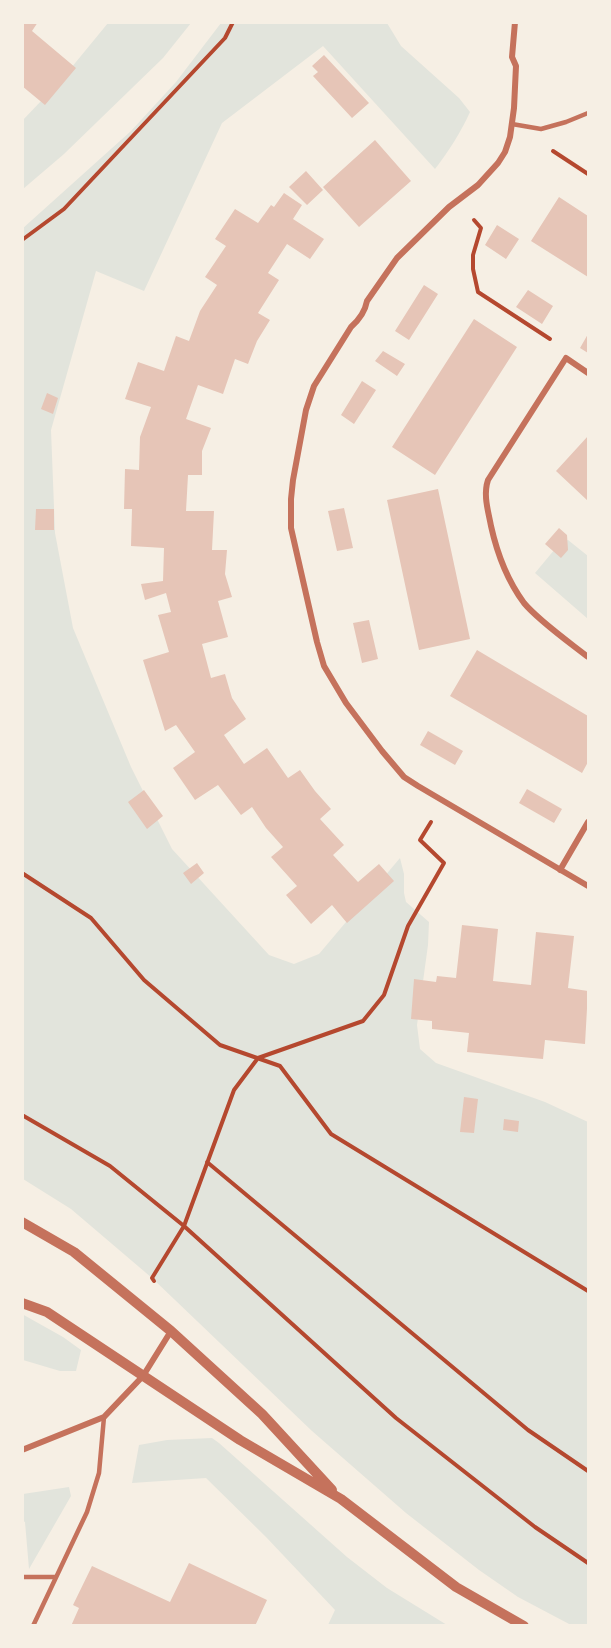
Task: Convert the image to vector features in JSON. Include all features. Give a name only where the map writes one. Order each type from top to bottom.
[{"type":"street","points":[[515,22],[513,57],[516,66],[512,124],[506,152],[478,184],[403,251],[367,301],[359,320],[351,327],[314,386],[306,410],[291,499],[291,528],[324,666],[346,703],[393,764],[404,777],[588,886]]},
{"type":"street","points":[[588,373],[566,358],[488,480],[486,498],[502,565],[520,596],[534,613],[588,657]]},
{"type":"street","points":[[560,870],[588,822]]},
{"type":"street","points":[[22,1222],[74,1252],[171,1331],[262,1414],[341,1499]]},
{"type":"street","points":[[22,1303],[47,1312],[240,1440],[341,1499],[456,1587],[524,1626]]},
{"type":"street","points":[[22,1450],[104,1417],[143,1376],[171,1331]]},
{"type":"lane","points":[[512,124],[542,129],[588,113]]},
{"type":"lane","points":[[33,1626],[87,1512],[99,1473],[104,1417]]},
{"type":"lane","points":[[22,1577],[56,1577]]},
{"type":"path","points":[[22,240],[64,208],[225,38],[233,22]]},
{"type":"path","points":[[542,129],[551,150],[588,174]]},
{"type":"path","points":[[457,201],[481,228],[473,255],[473,269],[478,292],[557,343],[566,358]]},
{"type":"path","points":[[171,1331],[152,1278],[184,1226],[234,1090],[258,1058],[363,1021],[384,995],[408,926],[444,863],[420,840],[444,800]]},
{"type":"path","points":[[22,873],[91,918],[144,980],[220,1045],[280,1066],[331,1134],[588,1291]]},
{"type":"path","points":[[22,1115],[110,1166],[184,1226],[396,1418],[535,1527],[588,1563]]},
{"type":"path","points":[[207,1162],[528,1430],[588,1471]]},
{"type":"shaded area","points":[[108,23],[191,23],[163,58],[64,154],[23,189],[22,121],[62,79]]},
{"type":"shaded area","points":[[221,23],[387,23],[401,46],[459,98],[470,112],[463,127],[435,169],[323,46],[222,123],[144,291],[96,271],[51,430],[55,533],[73,628],[131,767],[172,849],[269,955],[294,964],[319,954],[400,858],[404,874],[406,902],[429,922],[417,1025],[420,1049],[436,1063],[545,1102],[588,1122],[588,1625],[571,1625],[518,1597],[479,1570],[406,1513],[312,1431],[152,1278],[71,1209],[23,1179],[22,229],[131,131],[176,82]]},
{"type":"shaded area","points":[[568,540],[588,556],[588,619],[535,573],[560,543]]},
{"type":"shaded area","points":[[22,1314],[81,1350],[76,1371],[60,1371],[23,1360]]},
{"type":"shaded area","points":[[212,1438],[347,1557],[387,1588],[447,1625],[328,1625],[335,1610],[206,1478],[132,1483],[139,1445],[167,1440]]},
{"type":"shaded area","points":[[69,1487],[71,1496],[29,1569],[25,1522],[23,1521],[23,1494]]},
{"type":"building","points":[[22,22],[38,22],[32,31],[76,68],[45,105],[22,86]]},
{"type":"building","points":[[324,55],[369,103],[352,118],[313,76],[318,72],[312,66]]},
{"type":"building","points":[[375,140],[411,181],[359,227],[323,187]]},
{"type":"building","points":[[306,171],[323,190],[307,205],[289,187]]},
{"type":"building","points":[[284,193],[302,205],[293,219],[324,239],[310,259],[287,244],[268,273],[279,280],[258,313],[270,320],[257,341],[248,364],[235,359],[223,394],[198,385],[186,419],[211,428],[202,451],[202,475],[188,475],[186,511],[214,511],[212,550],[227,550],[225,574],[232,597],[218,601],[228,637],[202,644],[211,678],[225,674],[232,698],[246,719],[224,735],[244,764],[267,748],[288,778],[300,770],[331,809],[320,819],[344,845],[333,855],[358,882],[379,864],[394,881],[347,923],[332,905],[311,924],[286,895],[297,886],[271,857],[283,847],[252,807],[241,815],[218,785],[195,800],[173,768],[195,752],[176,725],[165,731],[143,660],[169,652],[158,615],[171,612],[166,593],[145,600],[141,584],[163,581],[164,548],[131,546],[132,509],[124,509],[125,469],[139,470],[140,437],[151,407],[125,399],[138,362],[164,371],[176,336],[189,341],[200,311],[217,285],[205,277],[226,246],[215,239],[235,209],[258,223],[271,205],[274,207]]},
{"type":"building","points":[[559,197],[588,216],[588,277],[531,241]]},
{"type":"building","points":[[497,225],[519,239],[506,259],[485,245]]},
{"type":"building","points":[[424,285],[438,294],[409,340],[395,331]]},
{"type":"building","points":[[528,290],[553,306],[542,324],[516,307]]},
{"type":"building","points":[[474,319],[517,347],[435,475],[392,447]]},
{"type":"building","points":[[588,334],[588,353],[580,348]]},
{"type":"building","points":[[383,351],[405,364],[397,376],[375,361]]},
{"type":"building","points":[[362,381],[376,390],[354,424],[341,415]]},
{"type":"building","points":[[47,393],[58,398],[53,414],[41,409]]},
{"type":"building","points":[[588,436],[588,501],[556,471]]},
{"type":"building","points":[[438,489],[470,639],[419,650],[387,500]]},
{"type":"building","points":[[344,508],[353,548],[337,551],[328,511]]},
{"type":"building","points":[[36,509],[54,509],[54,530],[35,530]]},
{"type":"building","points":[[559,528],[567,535],[568,550],[561,558],[545,544]]},
{"type":"building","points":[[369,620],[378,659],[362,663],[353,623]]},
{"type":"building","points":[[477,650],[588,716],[588,762],[582,773],[450,696]]},
{"type":"building","points":[[428,731],[463,751],[455,765],[420,745]]},
{"type":"building","points":[[527,789],[562,809],[554,823],[519,803]]},
{"type":"building","points":[[144,790],[163,816],[147,829],[128,802]]},
{"type":"building","points":[[197,863],[204,873],[191,884],[183,873]]},
{"type":"building","points":[[462,925],[498,929],[493,981],[531,985],[536,932],[574,936],[568,988],[588,991],[585,1044],[545,1040],[543,1059],[467,1052],[469,1033],[432,1029],[432,1021],[411,1019],[414,979],[436,982],[437,976],[456,978]]},
{"type":"building","points":[[464,1097],[478,1099],[474,1133],[460,1132]]},
{"type":"building","points":[[504,1119],[519,1121],[518,1132],[503,1130]]},
{"type":"building","points":[[189,1563],[267,1600],[255,1626],[71,1626],[79,1608],[73,1605],[92,1566],[170,1602]]}]
